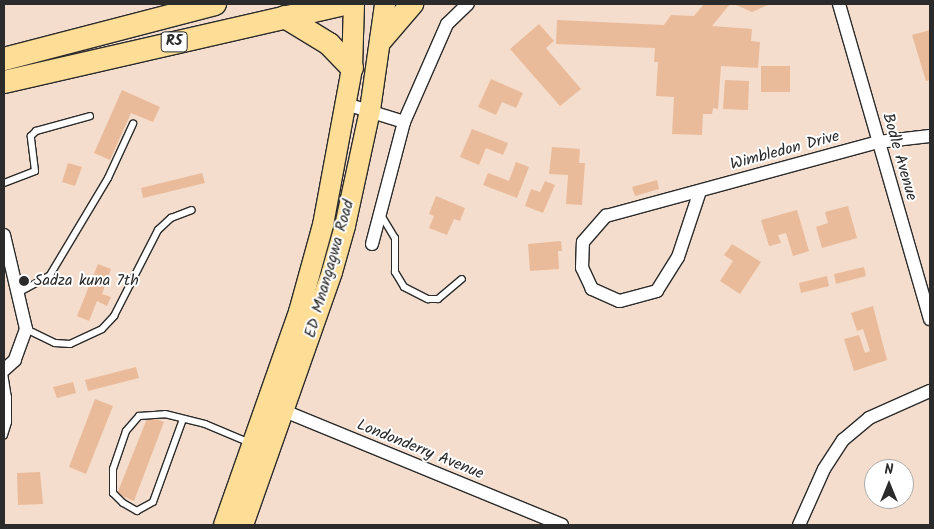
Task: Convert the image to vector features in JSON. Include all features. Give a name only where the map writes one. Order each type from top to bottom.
[{"type":"highway","name":"R5","points":[[4,59],[215,4]]},
{"type":"highway","name":"R5","points":[[4,82],[344,4]]},
{"type":"highway","points":[[381,40],[412,4]]},
{"type":"highway","points":[[285,17],[329,44],[352,68]]},
{"type":"main road","name":"ED Mnangagwa Road","points":[[243,525],[323,225],[352,68],[354,4]]},
{"type":"main road","name":"ED Mnangagwa Road","points":[[224,525],[253,444],[275,407],[332,272],[370,110],[385,4]]},
{"type":"street","points":[[372,244],[404,122],[447,24],[468,4]]},
{"type":"street","name":"Bodle Avenue","points":[[839,4],[930,319]]},
{"type":"street","points":[[346,104],[404,122]]},
{"type":"street","name":"Wimbledon Drive","points":[[700,191],[678,257],[657,291],[619,300],[592,289],[582,268],[583,242],[606,216],[878,142],[930,136]]},
{"type":"street","points":[[4,236],[26,329],[15,360],[4,372]]},
{"type":"street","points":[[799,525],[824,469],[842,440],[870,418],[930,391]]},
{"type":"street","name":"Londonderry Avenue","points":[[275,407],[562,525]]},
{"type":"lane","points":[[4,183],[35,170],[31,136],[36,131],[90,116]]},
{"type":"lane","points":[[18,293],[50,275],[108,178],[133,124]]},
{"type":"lane","points":[[26,329],[55,343],[70,344],[102,329],[114,316],[158,230],[171,218],[192,210]]},
{"type":"lane","points":[[380,214],[395,238],[395,272],[404,287],[428,299],[438,299],[462,279]]},
{"type":"lane","points":[[4,372],[8,396],[8,422],[4,435]]},
{"type":"lane","points":[[183,419],[153,502],[137,511],[123,503],[113,493],[113,469],[130,423],[139,416],[157,413],[205,424],[253,444]]},
{"type":"shaded area","points":[[4,4],[930,4],[930,525],[4,525]]},
{"type":"building","points":[[704,4],[730,4],[712,26],[752,29],[751,41],[760,42],[758,68],[721,66],[718,109],[713,108],[712,114],[703,114],[702,135],[672,134],[674,97],[656,96],[658,62],[654,62],[655,48],[556,44],[557,20],[664,25],[671,15],[694,16]]},
{"type":"building","points":[[734,4],[770,4],[752,12]]},
{"type":"building","points":[[539,24],[554,41],[546,48],[581,89],[560,106],[510,49]]},
{"type":"building","points":[[930,30],[930,80],[926,81],[912,35]]},
{"type":"building","points":[[761,66],[790,66],[790,92],[761,92]]},
{"type":"building","points":[[491,79],[523,93],[516,108],[502,102],[496,115],[478,107]]},
{"type":"building","points":[[725,80],[749,81],[748,110],[723,109]]},
{"type":"building","points":[[122,90],[160,107],[153,122],[131,113],[110,160],[94,153]]},
{"type":"building","points":[[472,129],[508,143],[503,155],[486,148],[479,165],[460,157]]},
{"type":"building","points":[[552,147],[580,149],[579,163],[585,163],[582,205],[566,204],[568,175],[549,174]]},
{"type":"building","points":[[516,162],[529,167],[517,198],[483,185],[488,173],[509,181]]},
{"type":"building","points":[[68,163],[82,167],[75,186],[62,182]]},
{"type":"building","points":[[202,173],[205,183],[143,198],[141,188]]},
{"type":"building","points":[[657,180],[659,189],[635,196],[632,187]]},
{"type":"building","points":[[545,181],[555,185],[543,213],[525,206],[531,189],[540,192]]},
{"type":"building","points":[[436,196],[465,208],[460,221],[454,219],[447,235],[429,228],[434,216],[429,214]]},
{"type":"building","points":[[848,206],[857,238],[822,248],[816,227],[828,223],[825,212]]},
{"type":"building","points":[[797,210],[809,251],[793,256],[786,233],[778,235],[781,243],[769,246],[761,220]]},
{"type":"building","points":[[561,241],[562,251],[558,251],[559,269],[530,271],[528,244]]},
{"type":"building","points":[[732,244],[761,262],[740,294],[720,281],[733,261],[724,255]]},
{"type":"building","points":[[98,264],[111,269],[102,294],[111,297],[107,306],[97,301],[89,321],[77,316]]},
{"type":"building","points":[[864,267],[866,276],[836,284],[834,274]]},
{"type":"building","points":[[827,276],[829,286],[801,293],[799,283]]},
{"type":"building","points":[[873,306],[887,360],[854,371],[844,339],[859,335],[865,353],[870,351],[863,329],[857,331],[851,313]]},
{"type":"building","points":[[136,367],[139,378],[88,391],[85,380]]},
{"type":"building","points":[[73,382],[76,393],[57,398],[53,387]]},
{"type":"building","points":[[95,399],[113,406],[86,474],[69,467]]},
{"type":"building","points":[[148,416],[164,422],[134,501],[117,494]]},
{"type":"building","points":[[40,472],[43,504],[18,505],[17,473]]},
{"type":"place","name":"Sadza kuna 7th","points":[[24,281]]}]
